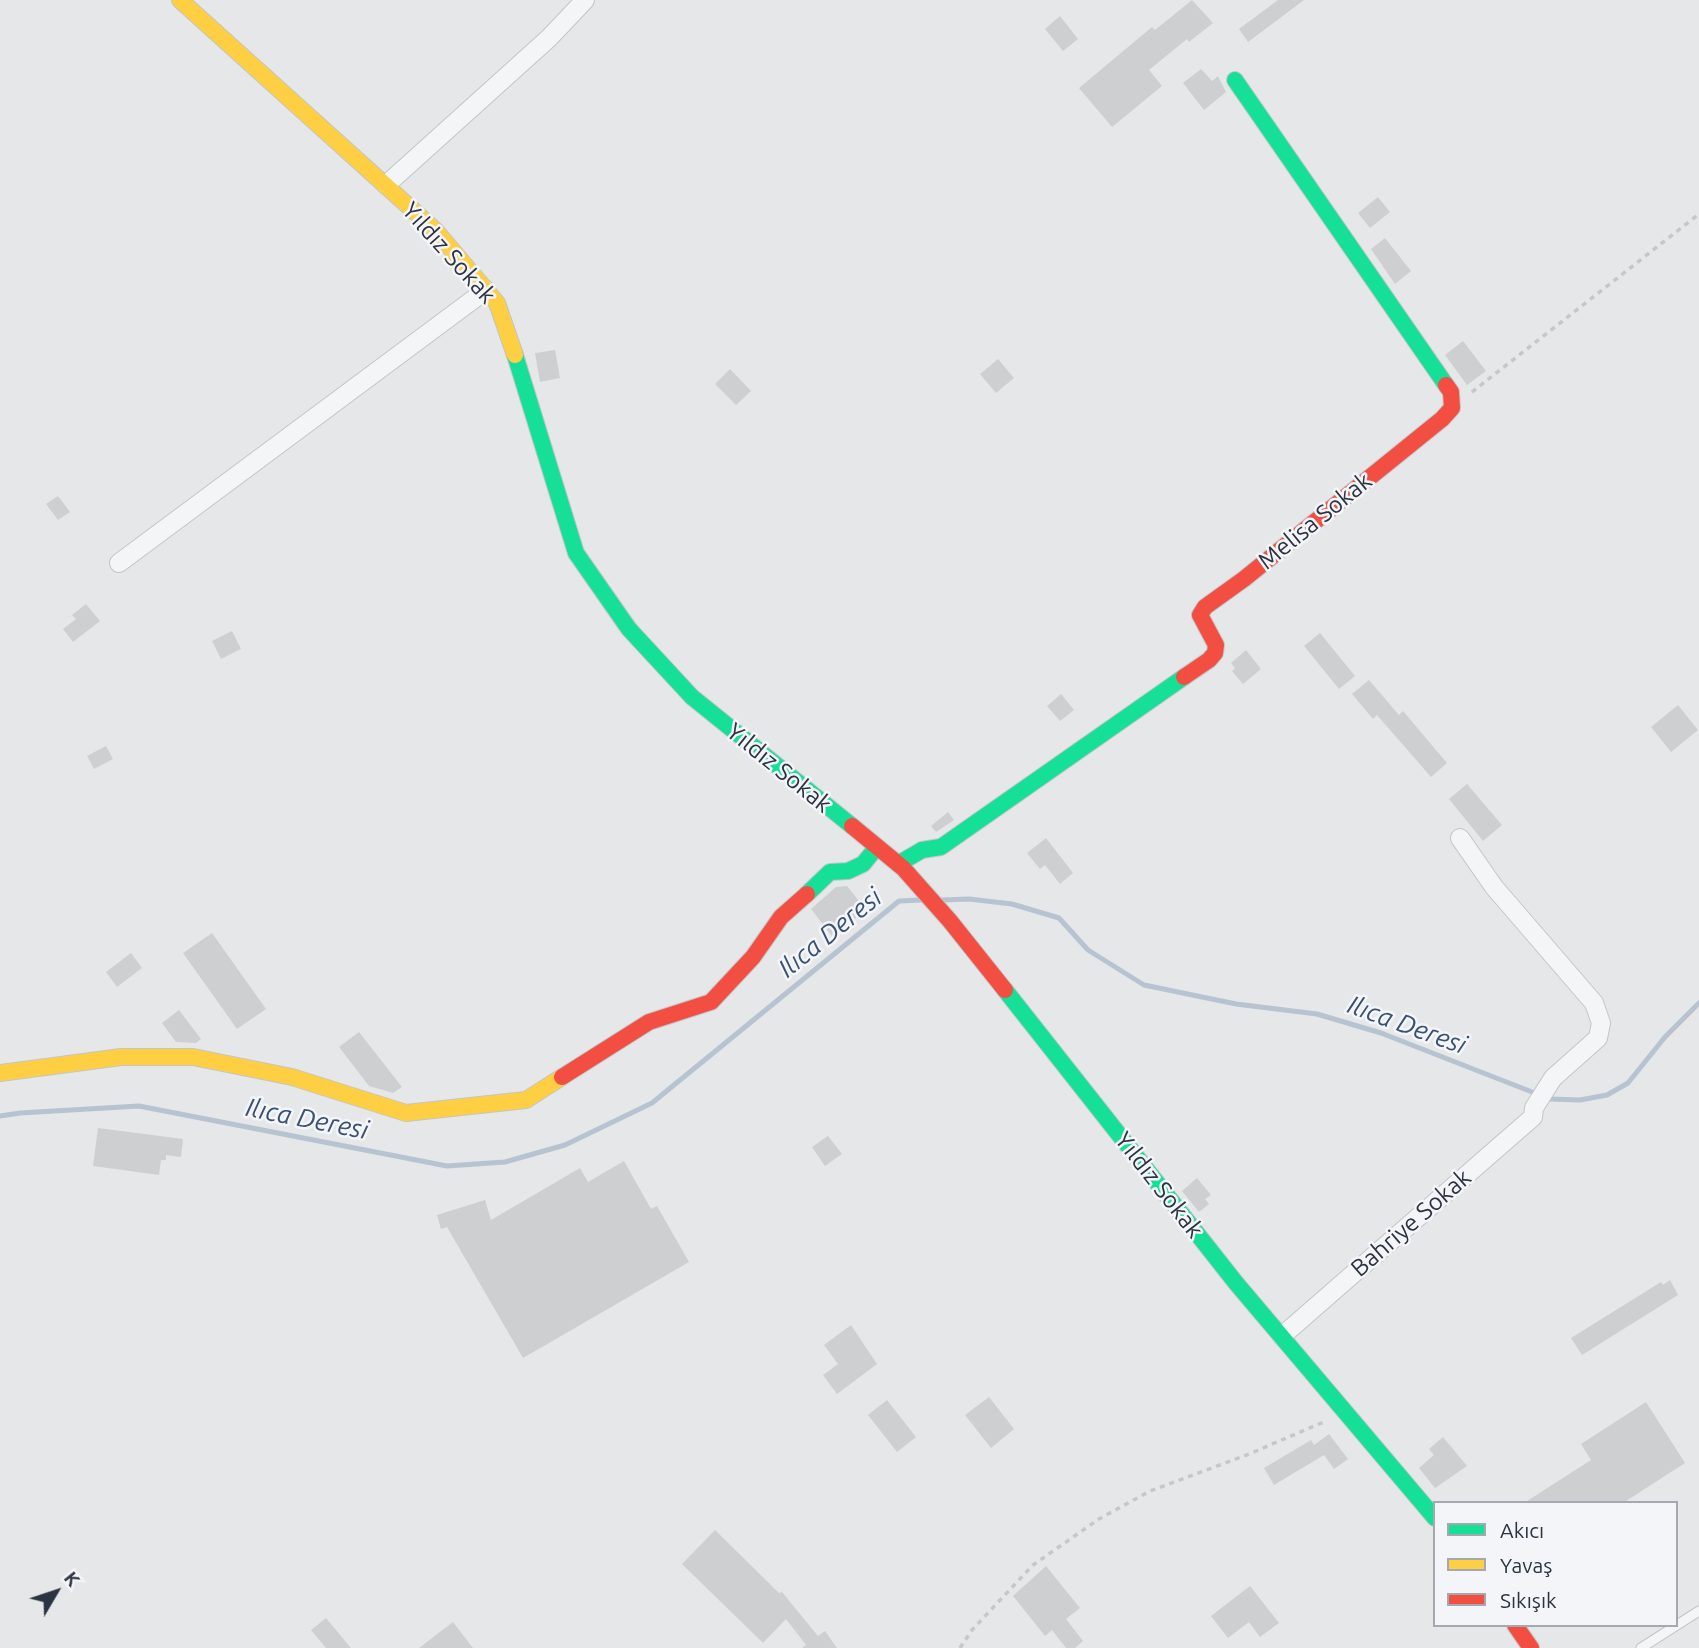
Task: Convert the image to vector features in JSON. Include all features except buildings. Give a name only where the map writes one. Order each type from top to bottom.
[{"type":"street","name":"Yıldız Sokak","points":[[180,0],[436,231],[497,303],[576,553],[629,629],[692,697],[901,866],[950,921],[1236,1283],[1433,1516]]},
{"type":"street","points":[[386,185],[549,37],[585,0]]},
{"type":"street","points":[[1235,80],[1431,360],[1451,392],[1452,402]]},
{"type":"street","points":[[119,563],[486,290]]},
{"type":"street","name":"Melisa Sokak","points":[[901,866],[922,850],[941,847],[1209,660],[1215,653],[1216,645],[1200,615],[1205,607],[1244,579],[1441,419],[1452,408],[1452,402]]},
{"type":"street","name":"Bahriye Sokak","points":[[1282,1336],[1533,1117],[1534,1108],[1553,1078],[1598,1038],[1601,1023],[1594,1003],[1494,887],[1460,838]]},
{"type":"street","points":[[0,1073],[121,1057],[193,1058],[292,1077],[406,1114],[526,1100],[649,1022],[711,1002],[753,957],[781,917],[830,872],[848,871],[863,864],[877,847]]},
{"type":"street","points":[[1516,1627],[1531,1648]]},
{"type":"lane","points":[[1678,1624],[1699,1611]]},
{"type":"lane","points":[[1641,1648],[1674,1627]]},
{"type":"path","points":[[1452,402],[1467,396],[1699,214]]},
{"type":"path","points":[[960,1648],[972,1630],[1033,1565],[1099,1519],[1150,1491],[1261,1449],[1343,1411]]},
{"type":"waterway","name":"Ilıca Deresi","points":[[942,900],[969,899],[1012,904],[1059,918],[1088,950],[1144,985],[1236,1004],[1317,1014],[1381,1033],[1550,1099],[1580,1100],[1607,1095],[1628,1083],[1665,1037],[1699,1003]]},
{"type":"waterway","name":"Ilıca Deresi","points":[[0,1116],[139,1106],[447,1166],[505,1162],[565,1145],[652,1103],[899,901],[921,900]]},
{"type":"traffic: fast","points":[[1235,80],[1446,385]]},
{"type":"traffic: fast","points":[[515,355],[576,553],[629,629],[692,697],[852,826]]},
{"type":"traffic: fast","points":[[898,864],[922,850],[941,847],[1184,677]]},
{"type":"traffic: fast","points":[[807,894],[830,872],[848,871],[863,864],[877,847]]},
{"type":"traffic: fast","points":[[1005,990],[1236,1283],[1433,1516]]},
{"type":"traffic: slow","points":[[180,0],[436,231],[497,303],[515,355]]},
{"type":"traffic: slow","points":[[0,1073],[121,1057],[193,1057],[292,1077],[406,1113],[526,1100],[562,1077]]},
{"type":"traffic: jam","points":[[1184,677],[1215,653],[1216,645],[1200,615],[1205,607],[1244,579],[1442,419],[1452,408],[1451,392],[1446,385]]},
{"type":"traffic: jam","points":[[852,826],[903,868],[1005,990]]},
{"type":"traffic: jam","points":[[562,1077],[649,1022],[711,1002],[753,957],[781,917],[807,894]]},
{"type":"traffic: jam","points":[[1516,1627],[1531,1648]]}]
